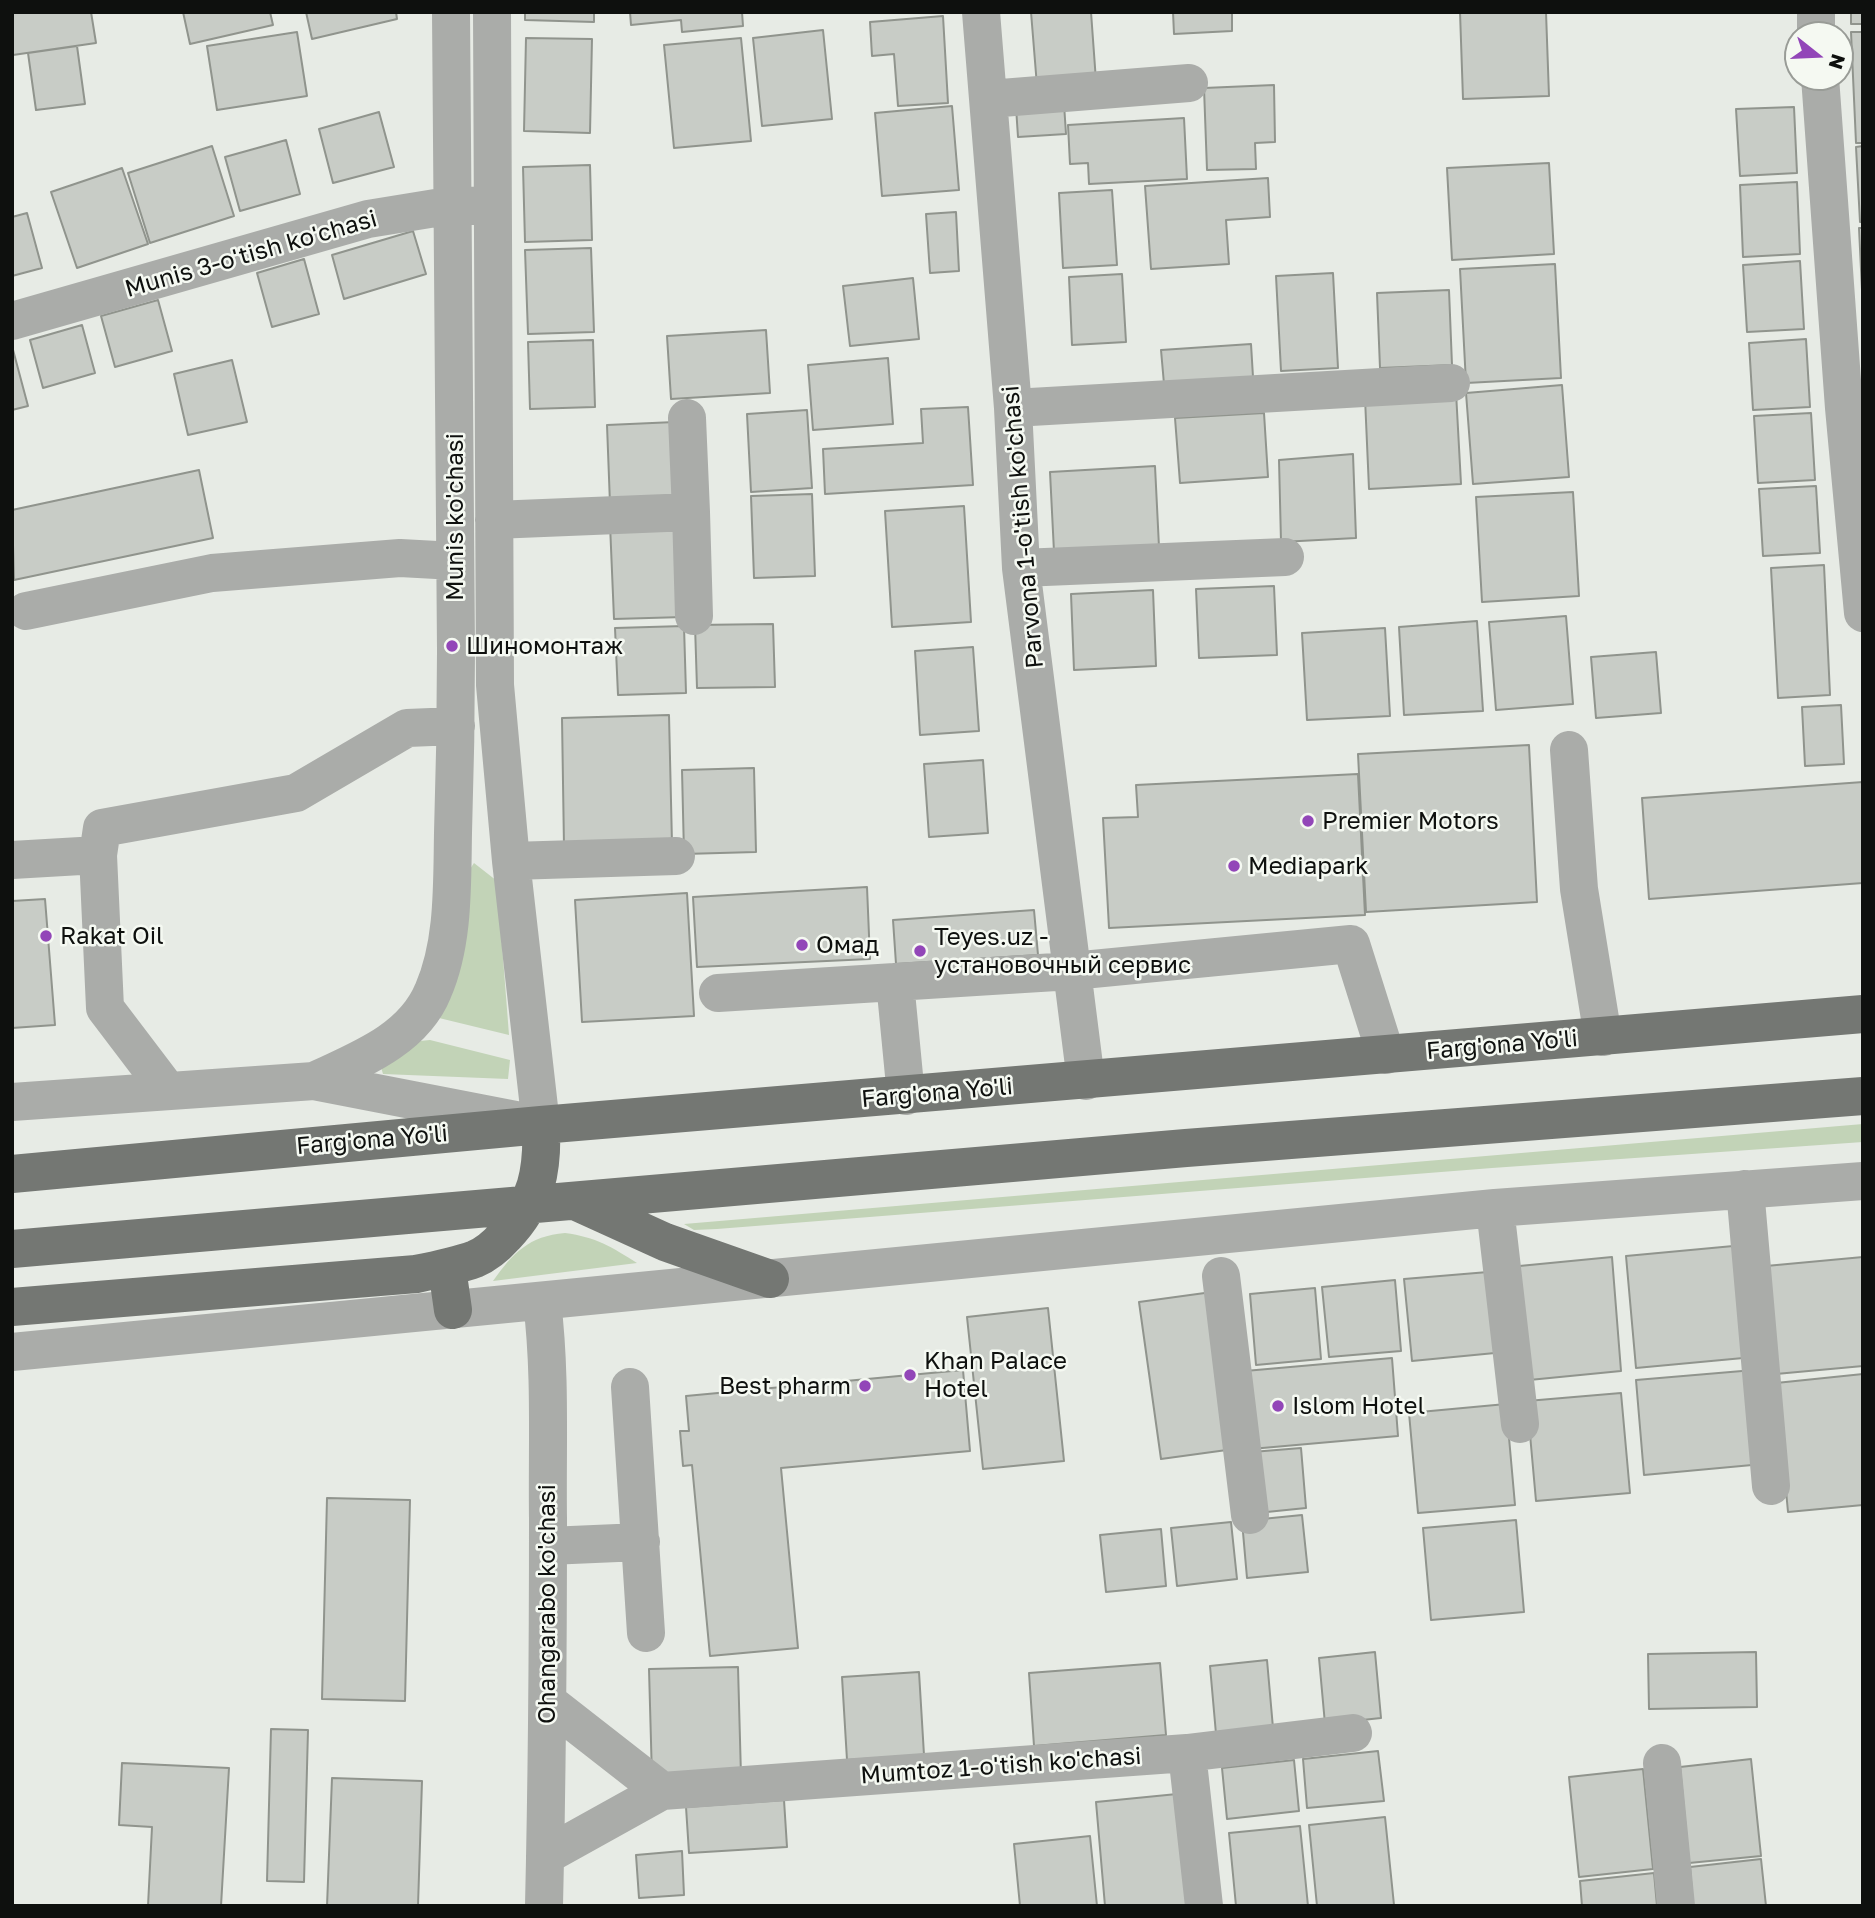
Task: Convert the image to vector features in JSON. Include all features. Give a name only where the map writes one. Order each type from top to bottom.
[{"type":"main road","name":"Farg'ona Yo'li","points":[[12,1174],[541,1125],[1863,1014]]},
{"type":"main road","points":[[12,1249],[1186,1149],[1863,1096]]},
{"type":"main road","points":[[12,1307],[416,1274],[477,1258],[491,1249],[529,1206],[540,1168],[541,1125]]},
{"type":"main road","points":[[575,1201],[665,1242],[770,1279]]},
{"type":"main road","points":[[447,1268],[453,1310]]},
{"type":"street","name":"Munis ko'chasi","points":[[313,1081],[379,1049],[415,1021],[434,990],[444,955],[450,906],[456,726],[451,12]]},
{"type":"street","name":"Munis ko'chasi","points":[[492,12],[495,685],[511,861],[541,1125]]},
{"type":"street","name":"Parvona 1-o'tish ko'chasi","points":[[981,12],[1013,408],[1021,568],[1086,1081]]},
{"type":"street","points":[[989,99],[1189,83]]},
{"type":"street","points":[[1821,91],[1844,408],[1863,613]]},
{"type":"street","name":"Munis 3-o'tish ko'chasi","points":[[12,321],[368,219],[454,205],[493,207]]},
{"type":"street","points":[[1013,408],[1451,383]]},
{"type":"street","points":[[687,418],[694,616]]},
{"type":"street","points":[[494,520],[691,512]]},
{"type":"street","points":[[1021,568],[1285,557]]},
{"type":"street","points":[[26,611],[212,573],[400,558],[456,561]]},
{"type":"street","points":[[168,1091],[105,1008],[98,855],[103,828],[296,793],[407,727],[456,726]]},
{"type":"street","points":[[1569,750],[1579,889],[1603,1037]]},
{"type":"street","points":[[12,860],[98,855]]},
{"type":"street","points":[[511,861],[676,856]]},
{"type":"street","points":[[718,993],[1072,971],[1351,944],[1386,1055]]},
{"type":"street","points":[[895,982],[906,1096]]},
{"type":"street","points":[[12,1102],[313,1081],[541,1125]]},
{"type":"street","points":[[12,1352],[1495,1208],[1863,1181]]},
{"type":"street","points":[[1745,1189],[1771,1486]]},
{"type":"street","points":[[1495,1208],[1520,1424]]},
{"type":"street","points":[[1221,1276],[1250,1515]]},
{"type":"street","name":"Ohangarabo ko'chasi","points":[[542,1302],[547,1367],[548,1546],[544,1906]]},
{"type":"street","points":[[630,1387],[646,1633]]},
{"type":"street","points":[[548,1546],[641,1542]]},
{"type":"street","points":[[548,1702],[662,1791]]},
{"type":"street","name":"Mumtoz 1-o'tish ko'chasi","points":[[545,1856],[662,1791],[1187,1753],[1353,1733]]},
{"type":"street","points":[[1187,1753],[1204,1906]]},
{"type":"street","points":[[1662,1763],[1676,1906]]},
{"type":"green space","points":[[474,863],[497,881],[509,1035],[439,1018],[466,875]]},
{"type":"green space","points":[[430,1040],[510,1060],[508,1079],[383,1074],[381,1067],[420,1041]]},
{"type":"green space","points":[[1863,1124],[1863,1142],[1492,1168],[717,1229],[694,1230],[684,1224]]},
{"type":"green space","points":[[565,1233],[603,1244],[637,1263],[493,1281],[515,1254],[532,1242]]},
{"type":"building","points":[[12,12],[91,12],[96,43],[13,55]]},
{"type":"building","points":[[183,12],[270,12],[273,25],[190,44]]},
{"type":"building","points":[[306,12],[396,12],[397,19],[312,39]]},
{"type":"building","points":[[525,12],[594,12],[594,22],[525,20]]},
{"type":"building","points":[[630,12],[742,12],[743,26],[682,32],[681,20],[631,25]]},
{"type":"building","points":[[1031,12],[1091,12],[1096,81],[1037,86]]},
{"type":"building","points":[[1173,12],[1232,12],[1232,31],[1174,34]]},
{"type":"building","points":[[1460,12],[1546,12],[1549,96],[1463,99]]},
{"type":"building","points":[[1851,12],[1863,12],[1863,24],[1854,24],[1854,21],[1851,21]]},
{"type":"building","points":[[943,16],[948,103],[898,106],[894,54],[872,56],[870,22]]},
{"type":"building","points":[[823,30],[832,119],[762,126],[753,38]]},
{"type":"building","points":[[297,32],[307,96],[217,110],[207,46]]},
{"type":"building","points":[[1854,32],[1863,32],[1863,143],[1856,143]]},
{"type":"building","points":[[526,38],[592,39],[590,133],[524,131]]},
{"type":"building","points":[[741,38],[751,141],[674,148],[664,45]]},
{"type":"building","points":[[77,46],[85,104],[36,110],[28,53]]},
{"type":"building","points":[[1274,85],[1275,142],[1255,143],[1256,169],[1207,170],[1204,88]]},
{"type":"building","points":[[1064,104],[1066,134],[1018,137],[1016,107]]},
{"type":"building","points":[[952,106],[959,190],[882,196],[875,113]]},
{"type":"building","points":[[1794,107],[1797,173],[1740,176],[1736,109]]},
{"type":"building","points":[[379,112],[394,167],[333,183],[319,129]]},
{"type":"building","points":[[1184,118],[1187,179],[1089,184],[1088,163],[1070,164],[1068,125]]},
{"type":"building","points":[[286,140],[300,194],[240,211],[225,157]]},
{"type":"building","points":[[212,146],[234,216],[150,243],[128,173]]},
{"type":"building","points":[[1863,146],[1863,222],[1860,222],[1856,147]]},
{"type":"building","points":[[1549,163],[1554,254],[1452,260],[1447,168]]},
{"type":"building","points":[[590,165],[592,240],[525,242],[523,167]]},
{"type":"building","points":[[122,168],[148,244],[77,268],[51,192]]},
{"type":"building","points":[[1268,178],[1270,217],[1226,220],[1229,264],[1151,269],[1145,186]]},
{"type":"building","points":[[1797,182],[1800,254],[1743,257],[1740,185]]},
{"type":"building","points":[[1112,190],[1117,265],[1063,268],[1059,193]]},
{"type":"building","points":[[956,212],[959,271],[930,273],[926,214]]},
{"type":"building","points":[[27,213],[42,268],[12,276],[12,217]]},
{"type":"building","points":[[1859,228],[1863,228],[1863,311]]},
{"type":"building","points":[[413,231],[426,274],[344,299],[332,255]]},
{"type":"building","points":[[591,248],[594,332],[528,334],[525,250]]},
{"type":"building","points":[[304,259],[319,314],[272,327],[257,273]]},
{"type":"building","points":[[1800,261],[1804,329],[1747,332],[1743,265]]},
{"type":"building","points":[[1555,264],[1561,378],[1466,383],[1460,269]]},
{"type":"building","points":[[1333,273],[1338,368],[1281,371],[1276,276]]},
{"type":"building","points":[[1122,274],[1126,342],[1072,345],[1069,277]]},
{"type":"building","points":[[913,278],[919,339],[850,346],[843,286]]},
{"type":"building","points":[[1449,290],[1452,365],[1380,368],[1377,293]]},
{"type":"building","points":[[158,300],[172,351],[115,367],[101,316]]},
{"type":"building","points":[[82,325],[95,373],[43,388],[30,340]]},
{"type":"building","points":[[766,330],[770,393],[671,399],[667,336]]},
{"type":"building","points":[[1806,339],[1810,407],[1753,410],[1749,343]]},
{"type":"building","points":[[593,340],[595,407],[530,409],[528,342]]},
{"type":"building","points":[[1251,344],[1253,377],[1164,384],[1161,350]]},
{"type":"building","points":[[12,346],[28,406],[12,410]]},
{"type":"building","points":[[888,358],[893,424],[813,430],[808,365]]},
{"type":"building","points":[[232,360],[247,422],[188,435],[174,374]]},
{"type":"building","points":[[1562,385],[1569,477],[1473,484],[1466,393]]},
{"type":"building","points":[[1456,392],[1461,484],[1369,489],[1365,398]]},
{"type":"building","points":[[968,407],[973,485],[825,494],[823,449],[923,443],[921,409]]},
{"type":"building","points":[[807,410],[812,488],[751,492],[747,414]]},
{"type":"building","points":[[1264,413],[1268,477],[1180,483],[1175,418]]},
{"type":"building","points":[[1811,413],[1815,480],[1758,483],[1754,416]]},
{"type":"building","points":[[675,422],[678,501],[610,504],[607,425]]},
{"type":"building","points":[[1353,454],[1356,538],[1281,542],[1279,460]]},
{"type":"building","points":[[1155,466],[1159,547],[1054,552],[1050,472]]},
{"type":"building","points":[[199,470],[213,538],[14,580],[12,510]]},
{"type":"building","points":[[1816,486],[1820,553],[1763,556],[1759,489]]},
{"type":"building","points":[[1573,492],[1579,596],[1482,602],[1476,497]]},
{"type":"building","points":[[812,494],[815,576],[754,578],[751,496]]},
{"type":"building","points":[[964,506],[971,622],[892,627],[885,511]]},
{"type":"building","points":[[680,522],[684,617],[614,619],[610,524]]},
{"type":"building","points":[[1824,565],[1830,695],[1778,698],[1771,568]]},
{"type":"building","points":[[1274,586],[1277,655],[1199,658],[1196,589]]},
{"type":"building","points":[[1153,590],[1156,666],[1074,670],[1071,594]]},
{"type":"building","points":[[1566,616],[1573,704],[1496,710],[1489,622]]},
{"type":"building","points":[[1477,621],[1483,711],[1404,715],[1399,627]]},
{"type":"building","points":[[773,624],[775,687],[697,688],[695,625]]},
{"type":"building","points":[[684,626],[686,693],[618,695],[615,628]]},
{"type":"building","points":[[1385,628],[1390,716],[1307,720],[1302,633]]},
{"type":"building","points":[[973,647],[979,731],[920,735],[915,651]]},
{"type":"building","points":[[1656,652],[1661,713],[1596,718],[1591,657]]},
{"type":"building","points":[[1841,705],[1844,764],[1805,766],[1802,707]]},
{"type":"building","points":[[669,715],[672,844],[564,847],[562,718]]},
{"type":"building","points":[[1529,745],[1537,902],[1366,912],[1358,754]]},
{"type":"building","points":[[983,760],[988,833],[929,837],[924,764]]},
{"type":"building","points":[[754,768],[756,852],[684,854],[682,770]]},
{"type":"building","name":"Mediapark","points":[[1358,774],[1365,915],[1109,928],[1103,818],[1138,817],[1136,785]]},
{"type":"building","points":[[1863,782],[1863,883],[1649,899],[1642,798]]},
{"type":"building","points":[[867,887],[870,959],[697,967],[693,897]]},
{"type":"building","points":[[687,893],[694,1016],[582,1022],[575,900]]},
{"type":"building","points":[[45,899],[55,1025],[12,1028],[12,901]]},
{"type":"building","points":[[1034,910],[1038,955],[896,964],[893,920]]},
{"type":"building","points":[[1744,1245],[1754,1357],[1636,1368],[1626,1256]]},
{"type":"building","points":[[1612,1257],[1621,1371],[1519,1381],[1509,1267]]},
{"type":"building","points":[[1863,1257],[1863,1366],[1776,1374],[1766,1266]]},
{"type":"building","points":[[1488,1272],[1495,1353],[1412,1361],[1404,1279]]},
{"type":"building","points":[[1395,1280],[1401,1351],[1329,1357],[1322,1287]]},
{"type":"building","points":[[1315,1288],[1321,1359],[1256,1365],[1250,1294]]},
{"type":"building","points":[[1212,1292],[1234,1449],[1161,1459],[1139,1302]]},
{"type":"building","points":[[1048,1308],[1064,1461],[983,1469],[967,1317]]},
{"type":"building","name":"Islom Hotel","points":[[1392,1358],[1398,1436],[1251,1449],[1245,1371]]},
{"type":"building","points":[[963,1370],[970,1451],[781,1468],[798,1648],[710,1656],[692,1465],[683,1466],[680,1431],[689,1431],[686,1396]]},
{"type":"building","points":[[1754,1370],[1763,1464],[1644,1475],[1636,1380]]},
{"type":"building","points":[[1863,1374],[1863,1505],[1788,1512],[1776,1383]]},
{"type":"building","points":[[1621,1393],[1630,1493],[1536,1501],[1527,1401]]},
{"type":"building","points":[[1506,1404],[1515,1505],[1418,1513],[1409,1413]]},
{"type":"building","points":[[1301,1448],[1306,1508],[1257,1513],[1252,1452]]},
{"type":"building","points":[[327,1498],[410,1500],[405,1701],[322,1699]]},
{"type":"building","points":[[1302,1515],[1308,1572],[1247,1578],[1242,1521]]},
{"type":"building","points":[[1516,1520],[1524,1612],[1431,1620],[1423,1528]]},
{"type":"building","points":[[1231,1522],[1237,1579],[1177,1586],[1171,1528]]},
{"type":"building","points":[[1161,1529],[1166,1586],[1106,1592],[1100,1535]]},
{"type":"building","points":[[1375,1652],[1381,1718],[1325,1724],[1319,1658]]},
{"type":"building","points":[[1756,1652],[1757,1707],[1649,1709],[1648,1654]]},
{"type":"building","points":[[1267,1660],[1273,1728],[1216,1734],[1210,1666]]},
{"type":"building","points":[[1160,1663],[1166,1735],[1034,1746],[1029,1673]]},
{"type":"building","points":[[738,1667],[741,1776],[652,1778],[649,1669]]},
{"type":"building","points":[[919,1672],[924,1755],[847,1760],[842,1677]]},
{"type":"building","points":[[271,1729],[308,1730],[304,1882],[267,1881]]},
{"type":"building","points":[[1378,1751],[1384,1801],[1307,1808],[1303,1759]]},
{"type":"building","points":[[1751,1759],[1761,1856],[1689,1863],[1680,1767]]},
{"type":"building","points":[[1294,1760],[1299,1811],[1227,1819],[1222,1768]]},
{"type":"building","points":[[122,1763],[229,1768],[221,1906],[148,1906],[152,1827],[119,1825]]},
{"type":"building","points":[[1643,1769],[1653,1869],[1579,1877],[1569,1777]]},
{"type":"building","points":[[332,1778],[422,1781],[418,1906],[327,1906]]},
{"type":"building","points":[[1177,1794],[1188,1906],[1105,1906],[1096,1802]]},
{"type":"building","points":[[784,1800],[787,1847],[689,1853],[686,1807]]},
{"type":"building","points":[[1385,1817],[1394,1905],[1317,1906],[1309,1825]]},
{"type":"building","points":[[1300,1826],[1308,1906],[1236,1906],[1229,1833]]},
{"type":"building","points":[[1090,1836],[1097,1906],[1020,1906],[1014,1844]]},
{"type":"building","points":[[682,1851],[684,1895],[639,1898],[636,1855]]},
{"type":"building","points":[[1761,1859],[1766,1906],[1693,1906],[1690,1867]]},
{"type":"building","points":[[1654,1873],[1657,1906],[1582,1906],[1580,1881]]},
{"type":"place","name":"Шиномонтаж","points":[[452,646]]},
{"type":"place","name":"Premier Motors","points":[[1308,821]]},
{"type":"place","name":"Mediapark","points":[[1234,866]]},
{"type":"place","name":"Rakat Oil","points":[[46,936]]},
{"type":"place","name":"Омад","points":[[802,945]]},
{"type":"place","name":"Teyes.uz - установочный сервис","points":[[920,951]]},
{"type":"place","name":"Khan Palace Hotel","points":[[910,1375]]},
{"type":"place","name":"Best pharm","points":[[865,1386]]},
{"type":"place","name":"Islom Hotel","points":[[1278,1406]]}]
